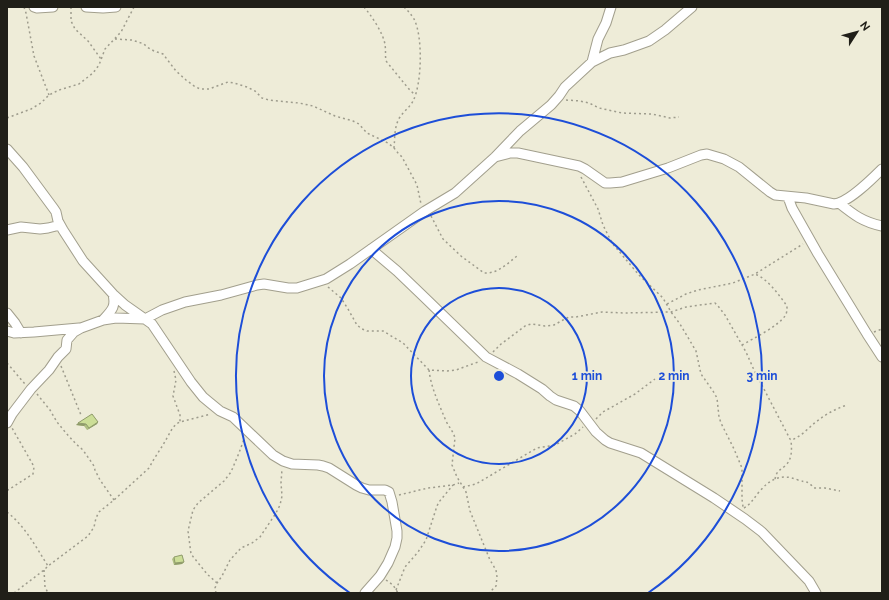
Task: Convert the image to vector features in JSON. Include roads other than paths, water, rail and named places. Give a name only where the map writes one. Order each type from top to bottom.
[{"type":"street","points":[[34,7],[53,7]]},
{"type":"street","points":[[86,7],[116,7]]},
{"type":"street","points":[[592,62],[598,39],[606,23],[611,7]]},
{"type":"street","points":[[7,422],[31,389],[66,349],[67,340],[71,334],[81,328],[103,320],[116,318],[145,318],[162,310],[186,302],[221,295],[257,285],[264,284],[297,288],[313,284],[332,276],[425,211],[455,193],[550,105],[565,87],[592,62],[610,53],[624,50],[649,41],[665,30],[692,7]]},
{"type":"street","points":[[7,149],[45,195],[56,212],[60,225],[82,261],[112,294],[152,324],[184,373],[203,397],[220,411],[233,417],[272,455],[283,461],[303,465],[318,464],[329,468],[356,485],[369,490],[386,490],[389,492],[397,530],[395,547],[380,576],[365,593]]},
{"type":"street","points":[[495,157],[510,153],[518,153],[567,163],[579,166],[605,183],[610,183],[622,182],[707,154],[724,159],[739,167],[775,195],[806,198],[828,203],[839,203],[846,199],[882,169]]},
{"type":"street","points":[[788,196],[792,208],[866,334],[882,357]]},
{"type":"street","points":[[839,203],[854,215],[870,223],[882,226]]},
{"type":"street","points":[[7,230],[21,227],[40,229],[60,225]]},
{"type":"street","points":[[371,249],[397,271],[486,358],[524,378],[556,400],[574,406],[605,440],[641,453],[745,519],[762,532],[809,581],[816,593]]},
{"type":"street","points":[[103,320],[114,306],[112,294]]},
{"type":"street","points":[[7,313],[21,333]]},
{"type":"street","points":[[7,331],[21,333],[81,328]]}]
